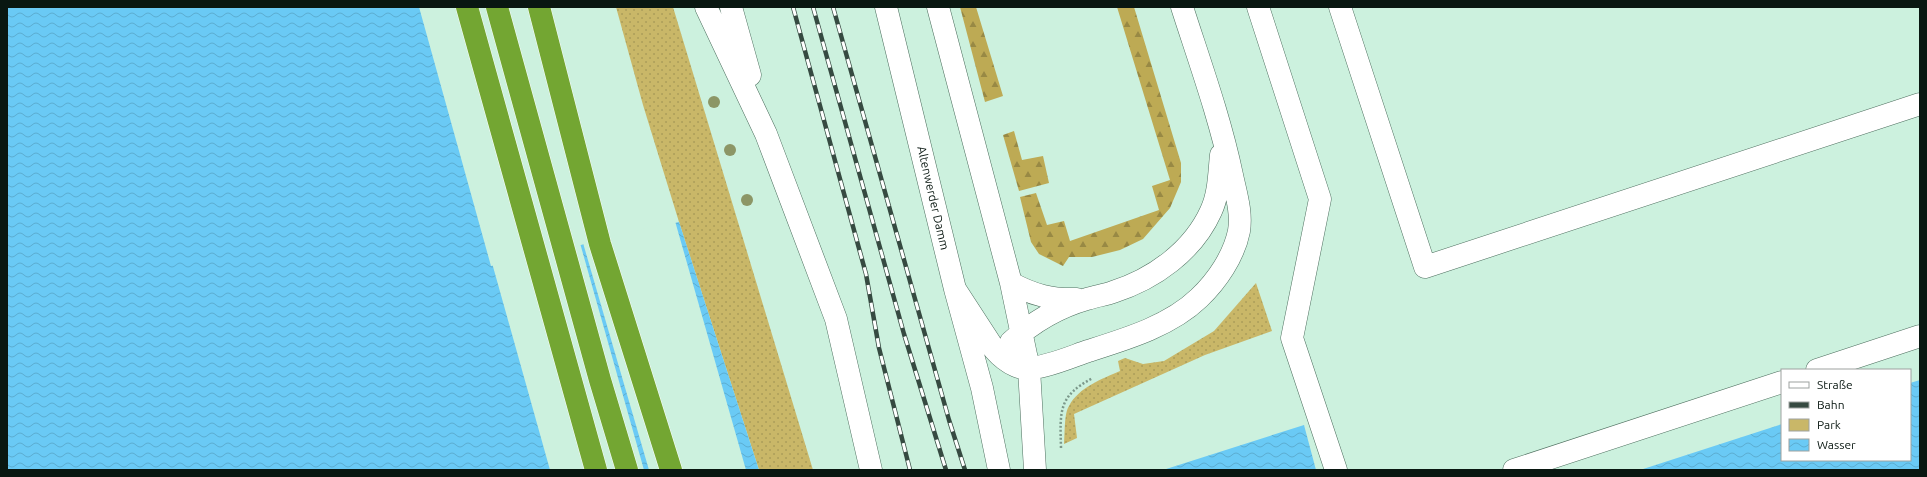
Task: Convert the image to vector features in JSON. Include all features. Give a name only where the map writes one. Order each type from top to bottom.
[{"type":"highway","points":[[467,7],[596,470]]},
{"type":"highway","points":[[497,7],[600,380],[627,470]]},
{"type":"highway","points":[[539,7],[600,244],[671,470]]},
{"type":"street","points":[[706,7],[766,134],[836,319],[871,470]]},
{"type":"street","points":[[731,7],[766,134]]},
{"type":"street","name":"Altenwerder Damm","points":[[886,7],[955,289],[982,388],[999,470]]},
{"type":"street","points":[[938,7],[1011,284],[1029,369],[1035,470]]},
{"type":"street","points":[[955,289],[982,332],[1000,355],[1016,366],[1029,369],[1063,360],[1149,329],[1175,315],[1198,298],[1216,279],[1235,245],[1240,212],[1223,134],[1182,7]]},
{"type":"street","points":[[1258,7],[1320,199],[1292,338],[1336,470]]},
{"type":"street","points":[[1340,7],[1425,267],[1920,104]]},
{"type":"street","points":[[982,388],[989,371],[1000,355],[1021,333],[1036,322],[1060,309],[1086,299],[1114,292],[1137,282],[1162,268],[1191,244],[1201,230],[1215,199],[1218,186],[1223,134]]},
{"type":"street","points":[[1011,284],[1033,294],[1049,299],[1086,299]]},
{"type":"street","points":[[1820,369],[1920,336]]},
{"type":"street","points":[[1514,470],[1781,382]]},
{"type":"path","points":[[1061,452],[1060,420],[1063,403],[1070,392],[1096,376]]},
{"type":"green space","points":[[616,7],[673,7],[813,470],[759,470],[679,222],[643,105]]},
{"type":"green space","points":[[960,7],[976,7],[1003,96],[985,102]]},
{"type":"green space","points":[[1117,7],[1134,7],[1181,163],[1181,182],[1170,208],[1143,239],[1120,250],[1092,257],[1069,257],[1063,266],[1039,254],[1031,242],[1020,197],[1036,193],[1047,225],[1064,221],[1070,241],[1159,210],[1152,186],[1170,180]]},
{"type":"green space","points":[[1014,131],[1022,160],[1043,156],[1049,183],[1019,191],[1003,135]]},
{"type":"green space","points":[[1256,283],[1272,331],[1205,355],[1074,414],[1077,438],[1064,444],[1065,418],[1067,409],[1073,399],[1092,384],[1120,371],[1118,361],[1125,358],[1143,364],[1164,361],[1214,331]]},
{"type":"water","points":[[7,7],[419,7],[491,266],[679,222],[759,470],[7,470]]},
{"type":"water","points":[[1920,380],[1920,470],[1640,470],[1781,424],[1781,461],[1911,461],[1911,383]]},
{"type":"water","points":[[1304,425],[1316,470],[1163,470]]},
{"type":"pier","points":[[465,163],[492,263],[492,264]]},
{"type":"pier","points":[[675,221],[746,470],[649,470],[583,243]]},
{"type":"pier","points":[[580,243],[644,470],[550,470],[492,264]]},
{"type":"railway","points":[[793,7],[866,274],[879,348],[910,470]]},
{"type":"railway","points":[[813,7],[904,334],[946,470]]},
{"type":"railway","points":[[833,7],[949,420],[965,470]]}]
